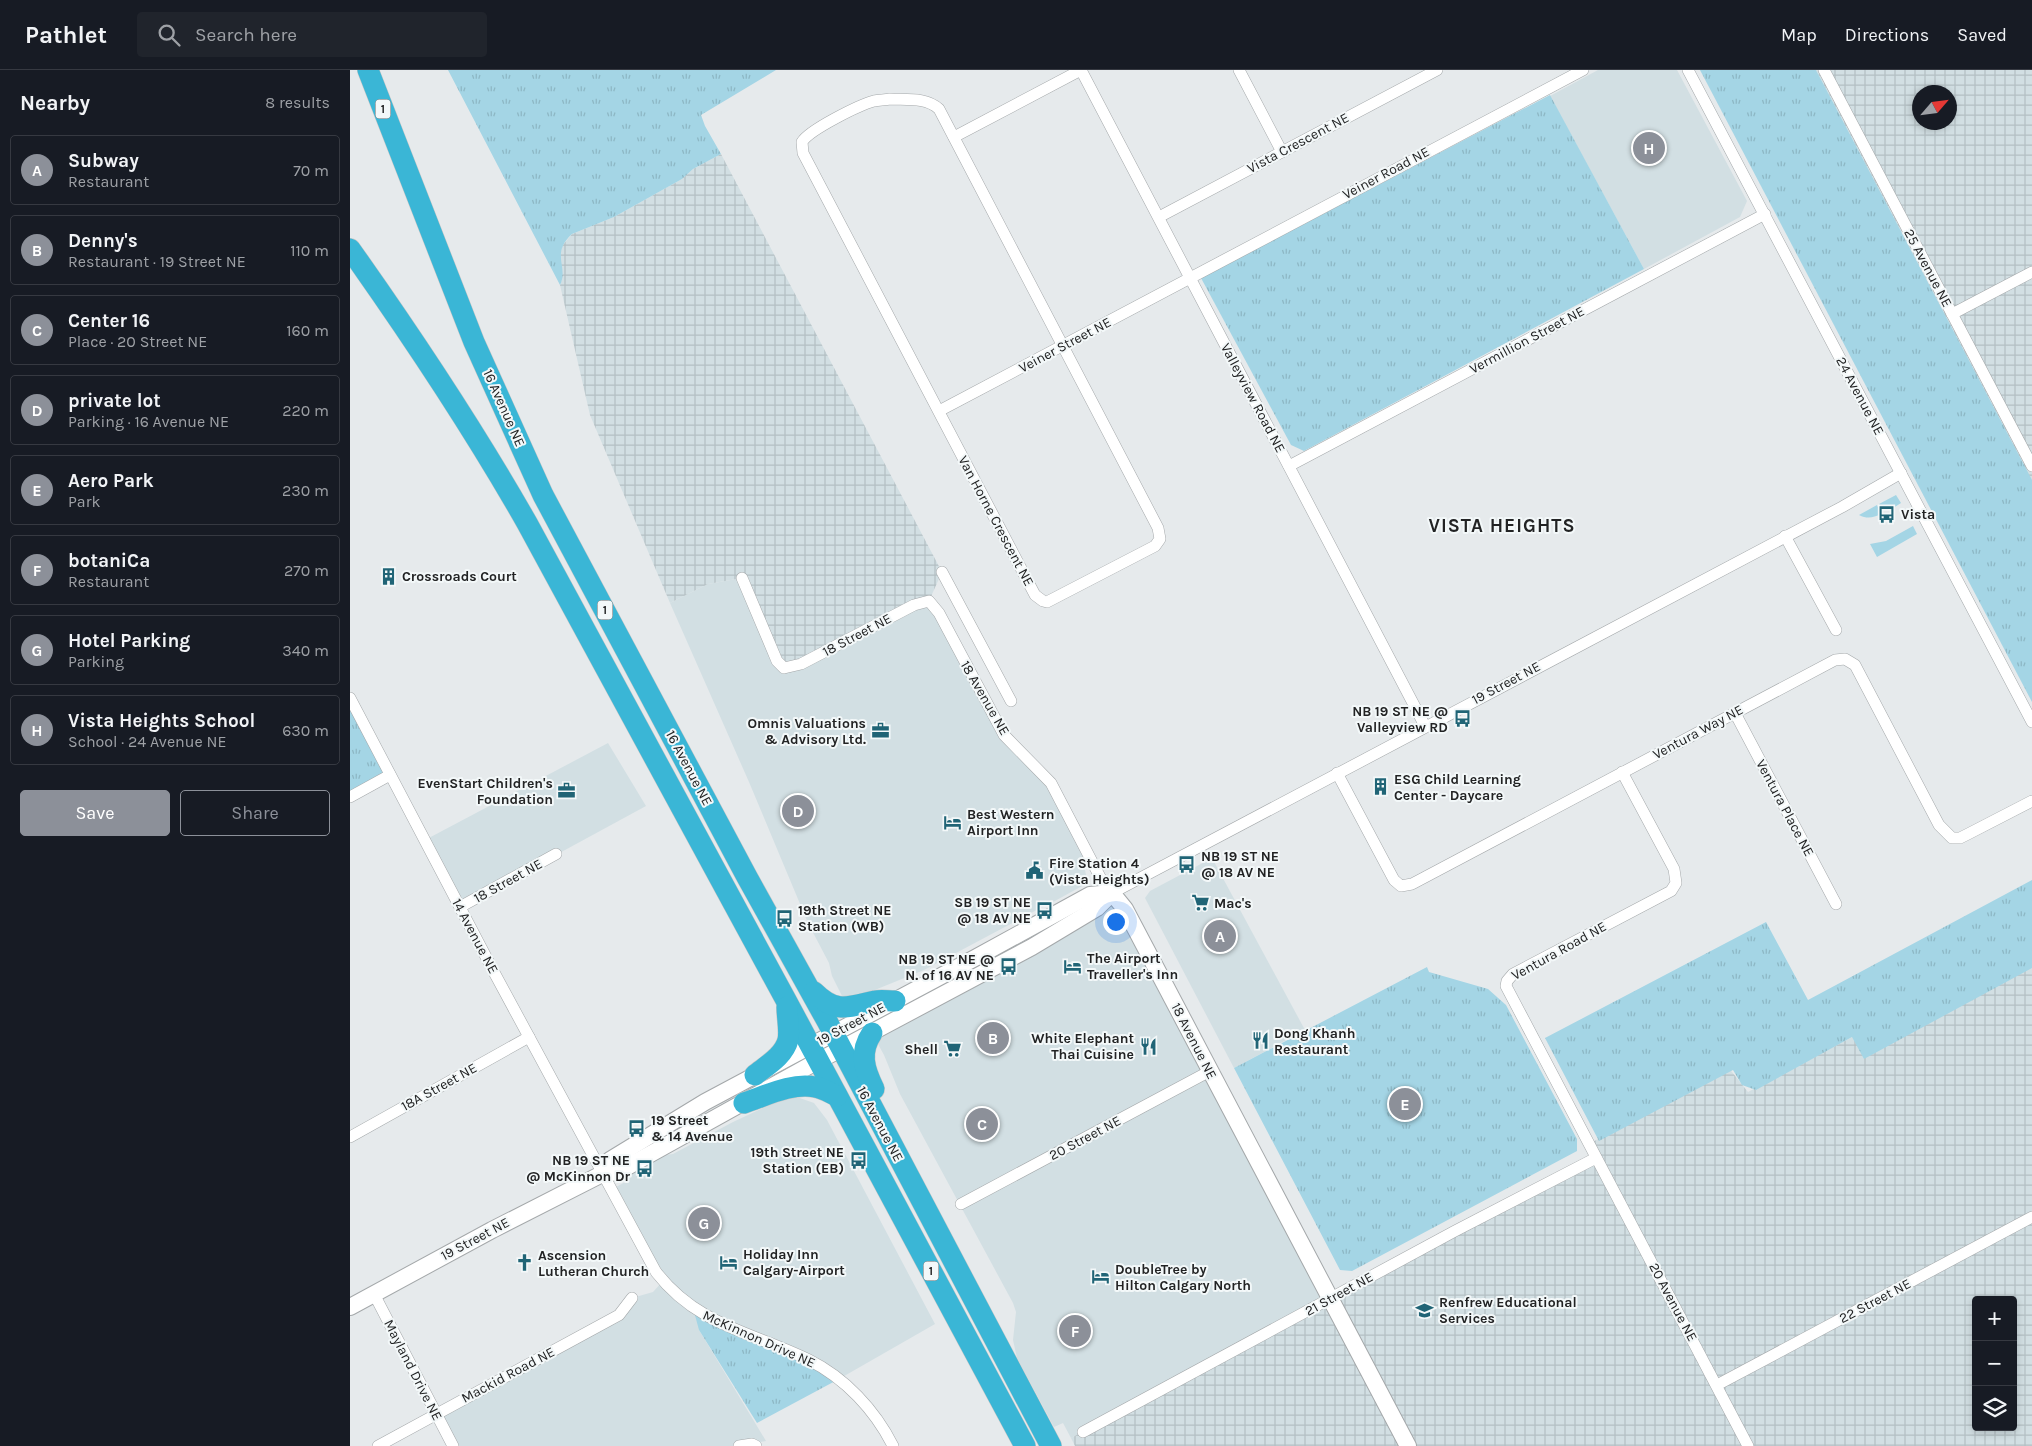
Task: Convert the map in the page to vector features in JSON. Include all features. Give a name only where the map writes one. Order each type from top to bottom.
[{"type":"highway","name":"16 Avenue NE","points":[[368,70],[474,342],[543,495],[742,869],[807,984],[1051,1446]]},
{"type":"highway","name":"16 Avenue NE","points":[[350,249],[434,371],[523,515],[1025,1446]]},
{"type":"highway","points":[[807,984],[828,1004],[840,1008],[856,1007],[877,1001],[895,1001]]},
{"type":"highway","points":[[754,1075],[773,1060],[784,1048],[788,1040],[787,1002]]},
{"type":"highway","points":[[872,1032],[865,1047],[864,1065],[868,1077],[926,1189],[927,1211]]},
{"type":"highway","points":[[744,1103],[782,1091],[810,1086],[818,1087],[837,1096]]},
{"type":"street","points":[[954,137],[1081,70]]},
{"type":"street","name":"Valleyview Road NE","points":[[1081,70],[1425,726]]},
{"type":"street","points":[[1239,70],[1282,152]]},
{"type":"street","name":"Vista Crescent NE","points":[[1159,217],[1437,70]]},
{"type":"street","name":"Veiner Road NE","points":[[1191,279],[1204,269],[1583,70]]},
{"type":"street","name":"24 Avenue NE","points":[[1688,70],[2032,722]]},
{"type":"street","name":"25 Avenue NE","points":[[1824,70],[2032,466]]},
{"type":"street","name":"Van Horne Crescent NE","points":[[890,99],[926,101],[933,104],[939,109],[954,137],[1160,534],[1160,539],[1155,546],[1047,602],[1035,595],[803,153],[802,147],[805,136],[810,132],[874,101],[890,99]]},
{"type":"street","name":"Vermillion Street NE","points":[[1289,466],[1765,214]]},
{"type":"street","points":[[1952,314],[2032,272]]},
{"type":"street","name":"Veiner Street NE","points":[[939,412],[1191,279]]},
{"type":"street","name":"19 Street NE","points":[[836,1042],[872,1032],[1032,947],[1097,908],[1112,894],[1901,473]]},
{"type":"street","points":[[1785,536],[1836,630]]},
{"type":"street","name":"18 Avenue NE","points":[[942,572],[1011,701]]},
{"type":"street","name":"18 Street NE","points":[[742,578],[777,661],[784,668],[801,664],[914,605],[929,601]]},
{"type":"street","name":"18 Avenue NE","points":[[929,601],[939,613],[1004,735],[1052,782],[1100,877],[1125,909],[1408,1446]]},
{"type":"street","name":"Ventura Way NE","points":[[1337,773],[1394,880],[1401,886],[1412,884],[1835,660],[1845,659],[1855,665],[1939,825],[1952,838],[1960,838],[2032,801]]},
{"type":"street","name":"14 Avenue NE","points":[[350,698],[602,1174]]},
{"type":"street","name":"Ventura Place NE","points":[[1735,713],[1836,904]]},
{"type":"street","name":"Ventura Road NE","points":[[1596,1158],[1506,986],[1506,981],[1513,974],[1671,891],[1676,883],[1674,870],[1622,772]]},
{"type":"street","points":[[350,797],[390,775]]},
{"type":"street","name":"18 Street NE","points":[[460,907],[556,854]]},
{"type":"street","name":"19 Street NE","points":[[602,1174],[610,1160],[705,1102],[754,1075],[814,1053],[836,1042],[895,1001],[1090,894],[1112,894]]},
{"type":"street","name":"18A Street NE","points":[[350,1136],[529,1037]]},
{"type":"street","name":"19 Street NE","points":[[350,1307],[602,1174],[618,1172],[744,1103],[814,1053]]},
{"type":"street","name":"20 Street NE","points":[[961,1204],[1210,1071]]},
{"type":"street","name":"21 Street NE","points":[[1083,1432],[1455,1231],[1596,1158]]},
{"type":"street","name":"20 Avenue NE","points":[[1596,1158],[1748,1446]]},
{"type":"street","name":"McKinnon Drive NE","points":[[602,1174],[650,1264],[663,1282],[677,1295],[706,1316],[809,1360],[839,1379],[867,1407],[893,1446]]},
{"type":"street","name":"22 Street NE","points":[[1717,1385],[2032,1217]]},
{"type":"street","name":"Mayland Drive NE","points":[[374,1294],[453,1446]]},
{"type":"street","name":"Mackid Road NE","points":[[378,1446],[619,1314],[632,1298]]},
{"type":"street","points":[[739,1446],[754,1445]]},
{"type":"shaded area","points":[[1598,70],[1677,70],[1747,201],[1740,217],[1644,269],[1550,96]]},
{"type":"shaded area","points":[[1816,70],[2032,70],[2032,482]]},
{"type":"shaded area","points":[[721,154],[942,572],[929,601],[784,668],[742,578],[708,584],[670,603],[590,415],[560,285],[562,279],[560,256],[562,246],[572,234],[614,217],[682,179],[693,169]]},
{"type":"shaded area","points":[[742,578],[929,601],[991,712],[1051,783],[1079,837],[1086,875],[1084,885],[1053,902],[1052,900],[1047,902],[1048,904],[924,970],[865,994],[843,998],[832,976],[829,963],[808,923],[749,782],[670,603],[708,584]]},
{"type":"shaded area","points":[[608,743],[646,806],[460,907],[425,840]]},
{"type":"shaded area","points":[[1212,858],[1305,1030],[1234,1068],[1145,898],[1150,891]]},
{"type":"shaded area","points":[[1112,893],[1330,1299],[1071,1438],[1063,1423],[1054,1427],[1017,1358],[1013,1340],[1016,1312],[1013,1303],[900,1094],[884,1055],[872,1033]]},
{"type":"shaded area","points":[[2032,942],[2032,1446],[1075,1446],[1071,1438],[1596,1158],[1589,1144],[1728,1067],[1748,1092]]},
{"type":"shaded area","points":[[791,1095],[814,1103],[827,1120],[935,1324],[839,1379],[699,1330],[766,1441],[739,1446],[453,1446],[436,1414],[602,1324],[632,1298],[653,1292],[663,1281],[611,1190],[625,1182],[629,1175],[665,1155],[673,1154],[733,1122]]},
{"type":"green space","points":[[448,70],[776,70],[701,115],[721,154],[693,169],[682,179],[614,217],[572,234],[562,248],[563,272],[560,285]]},
{"type":"green space","points":[[1700,70],[1816,70],[2032,480],[2032,702]]},
{"type":"green space","points":[[1550,95],[1644,269],[1304,451],[1291,445],[1201,278]]},
{"type":"green space","points":[[1896,495],[1901,503],[1890,510],[1888,507],[1883,510],[1879,504]]},
{"type":"green space","points":[[1877,505],[1881,514],[1870,518],[1859,515]]},
{"type":"green space","points":[[1913,526],[1917,534],[1877,557],[1870,544],[1886,541]]},
{"type":"green space","points":[[350,698],[390,775],[350,797]]},
{"type":"green space","points":[[2032,880],[2032,968],[1864,1059],[1852,1037],[1756,1090],[1742,1085],[1733,1070],[1599,1141],[1545,1038],[1766,922],[1808,1000]]},
{"type":"green space","points":[[1427,967],[1429,972],[1488,989],[1506,1005],[1577,1139],[1577,1151],[1352,1271],[1340,1270],[1234,1068]]},
{"type":"green space","points":[[693,1308],[839,1379],[757,1423],[699,1330]]},
{"type":"place","name":"Vista Heights School","points":[[1649,148]]},
{"type":"place","name":"Vista","points":[[1887,514]]},
{"type":"place","name":"Crossroads Court","points":[[388,576]]},
{"type":"place","name":"NB 19 ST NE @ Valleyview RD","points":[[1462,719]]},
{"type":"place","name":"Omnis Valuations & Advisory Ltd.","points":[[880,731]]},
{"type":"place","name":"ESG Child Learning Center - Daycare","points":[[1380,787]]},
{"type":"place","name":"EvenStart Children's Foundation","points":[[567,791]]},
{"type":"place","name":"private lot","points":[[798,811]]},
{"type":"place","name":"Best Western Airport Inn","points":[[953,822]]},
{"type":"place","name":"NB 19 ST NE @ 18 AV NE","points":[[1187,864]]},
{"type":"place","name":"Fire Station 4 (Vista Heights)","points":[[1035,871]]},
{"type":"place","name":"Mac's","points":[[1200,903]]},
{"type":"place","name":"SB 19 ST NE @ 18 AV NE","points":[[1045,910]]},
{"type":"place","name":"19th Street NE Station (WB)","points":[[784,918]]},
{"type":"place","name":"Subway","points":[[1220,936]]},
{"type":"place","name":"The Airport Traveller's Inn","points":[[1073,966]]},
{"type":"place","name":"NB 19 ST NE @ N. of 16 AV NE","points":[[1008,967]]},
{"type":"place","name":"Denny's","points":[[993,1038]]},
{"type":"place","name":"Dong Khanh Restaurant","points":[[1260,1041]]},
{"type":"place","name":"White Elephant Thai Cuisine","points":[[1148,1046]]},
{"type":"place","name":"Shell","points":[[952,1049]]},
{"type":"place","name":"Aero Park","points":[[1405,1104]]},
{"type":"place","name":"Center 16","points":[[982,1124]]},
{"type":"place","name":"19 Street & 14 Avenue","points":[[637,1128]]},
{"type":"place","name":"19th Street NE Station (EB)","points":[[858,1160]]},
{"type":"place","name":"NB 19 ST NE @ McKinnon Dr","points":[[644,1168]]},
{"type":"place","name":"Hotel Parking","points":[[704,1223]]},
{"type":"place","name":"Holiday Inn Calgary-Airport","points":[[729,1262]]},
{"type":"place","name":"Ascension Lutheran Church","points":[[524,1263]]},
{"type":"place","name":"DoubleTree by Hilton Calgary North","points":[[1101,1277]]},
{"type":"place","name":"Renfrew Educational Services","points":[[1425,1310]]},
{"type":"place","name":"botaniCa","points":[[1075,1331]]},
{"type":"district","name":"VISTA HEIGHTS","points":[[1502,526]]}]
